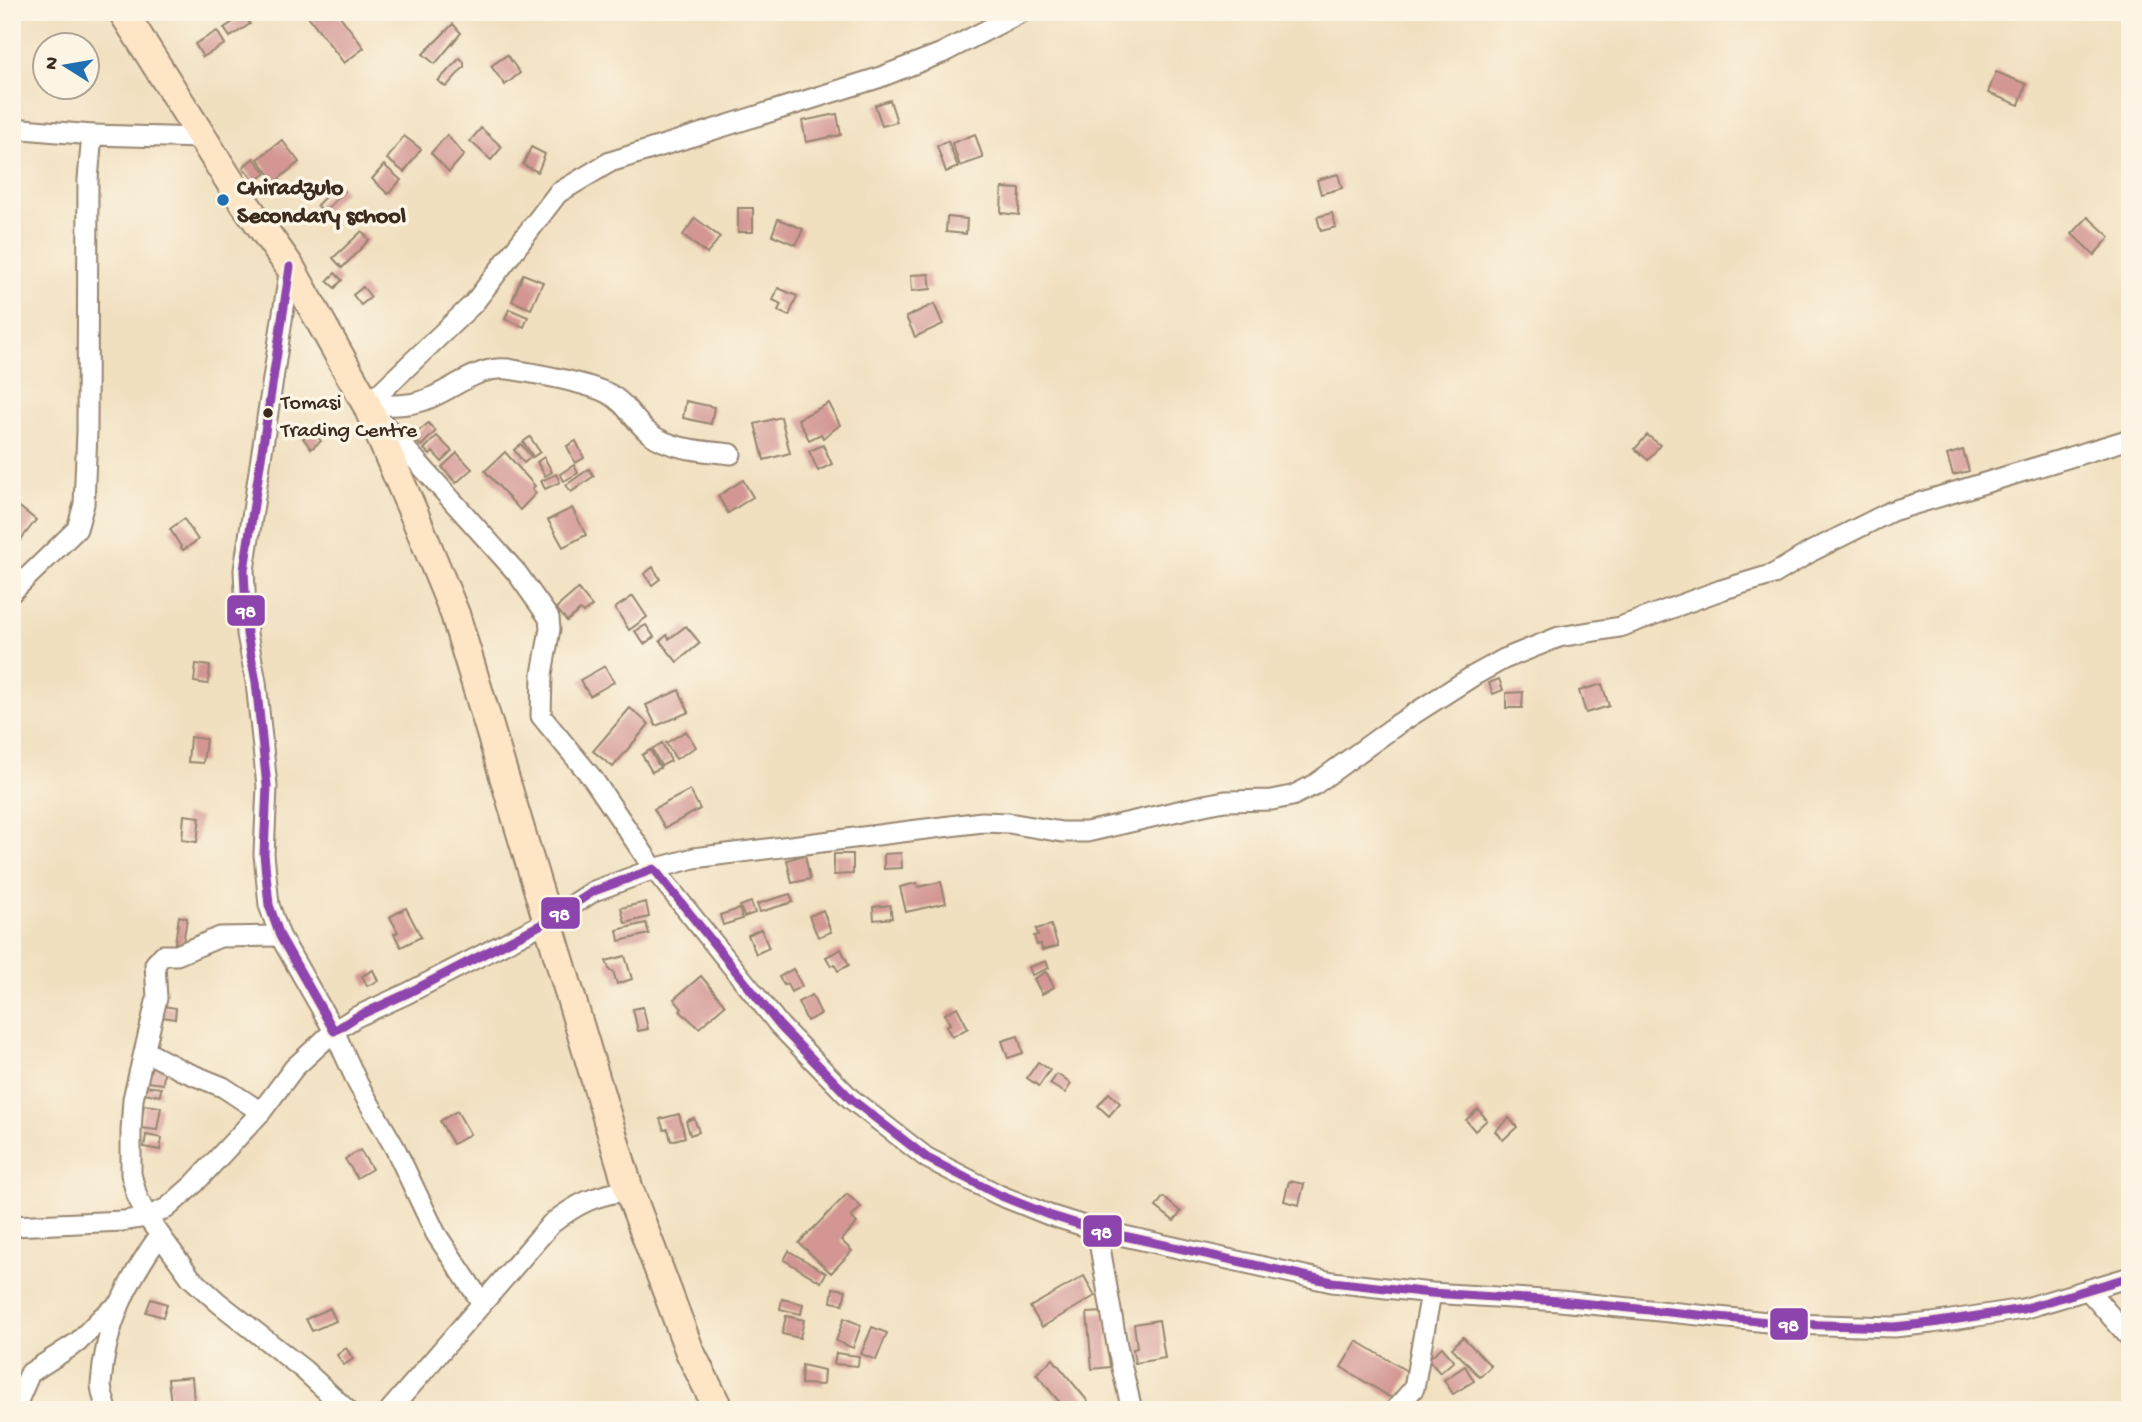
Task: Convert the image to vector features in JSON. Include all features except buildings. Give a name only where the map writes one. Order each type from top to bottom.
[{"type":"main road","points":[[123,12],[236,191],[289,267],[367,405],[455,614],[629,1190],[690,1352],[719,1410]]},
{"type":"street","points":[[367,405],[474,303],[558,192],[610,162],[878,78],[942,53],[1022,12]]},
{"type":"street","points":[[12,128],[92,135],[203,138]]},
{"type":"street","points":[[12,592],[77,530],[84,505],[87,432],[88,178],[92,135]]},
{"type":"street","points":[[289,267],[244,570],[247,634],[256,682],[267,786],[264,854],[269,905],[280,936],[334,1031],[358,1084],[395,1148],[436,1234],[482,1303]]},
{"type":"street","points":[[367,405],[406,406],[446,390],[472,374],[511,369],[609,393],[648,432],[659,439],[675,445],[731,454]]},
{"type":"street","points":[[367,405],[517,573],[549,618],[550,629],[542,674],[541,716],[593,779],[654,869],[780,1026],[851,1099],[928,1158],[999,1195],[1097,1230],[1332,1282],[1788,1324],[1894,1327],[2023,1309],[2130,1277]]},
{"type":"street","points":[[12,1226],[147,1217],[167,1208],[194,1184],[261,1112],[294,1068],[334,1031],[356,1017],[548,921],[594,891],[694,858],[982,822],[1009,823],[1062,832],[1087,832],[1225,801],[1272,800],[1292,796],[1314,785],[1398,724],[1504,659],[1559,637],[1620,627],[1721,590],[1774,574],[1812,551],[1892,512],[2130,439]]},
{"type":"street","points":[[280,936],[220,937],[177,955],[163,955],[155,964],[157,998],[133,1100],[131,1174],[147,1217],[191,1278],[304,1370],[347,1410]]},
{"type":"street","points":[[145,1051],[181,1070],[223,1087],[261,1112]]},
{"type":"street","points":[[390,1410],[551,1224],[570,1209],[598,1195],[629,1190]]},
{"type":"street","points":[[1097,1230],[1118,1351],[1132,1410]]},
{"type":"street","points":[[107,1410],[101,1386],[118,1305],[132,1276],[160,1235]]},
{"type":"street","points":[[2088,1290],[2130,1338]]},
{"type":"street","points":[[1395,1410],[1415,1388],[1431,1293]]},
{"type":"street","points":[[14,1410],[30,1373],[78,1342],[118,1305]]},
{"type":"transit line","name":"98","points":[[290,267],[244,570],[247,634],[256,682],[267,786],[264,854],[269,905],[280,936],[334,1031],[356,1017],[548,921],[594,891],[654,869],[780,1026],[851,1099],[927,1158],[999,1195],[1097,1230],[1332,1282],[1788,1324],[1894,1327],[1932,1323],[2023,1309],[2130,1277]]},
{"type":"place","name":"Chiradzulo Secondary school","points":[[223,200]]},
{"type":"place","name":"Tomasi Trading Centre","points":[[268,413]]}]
